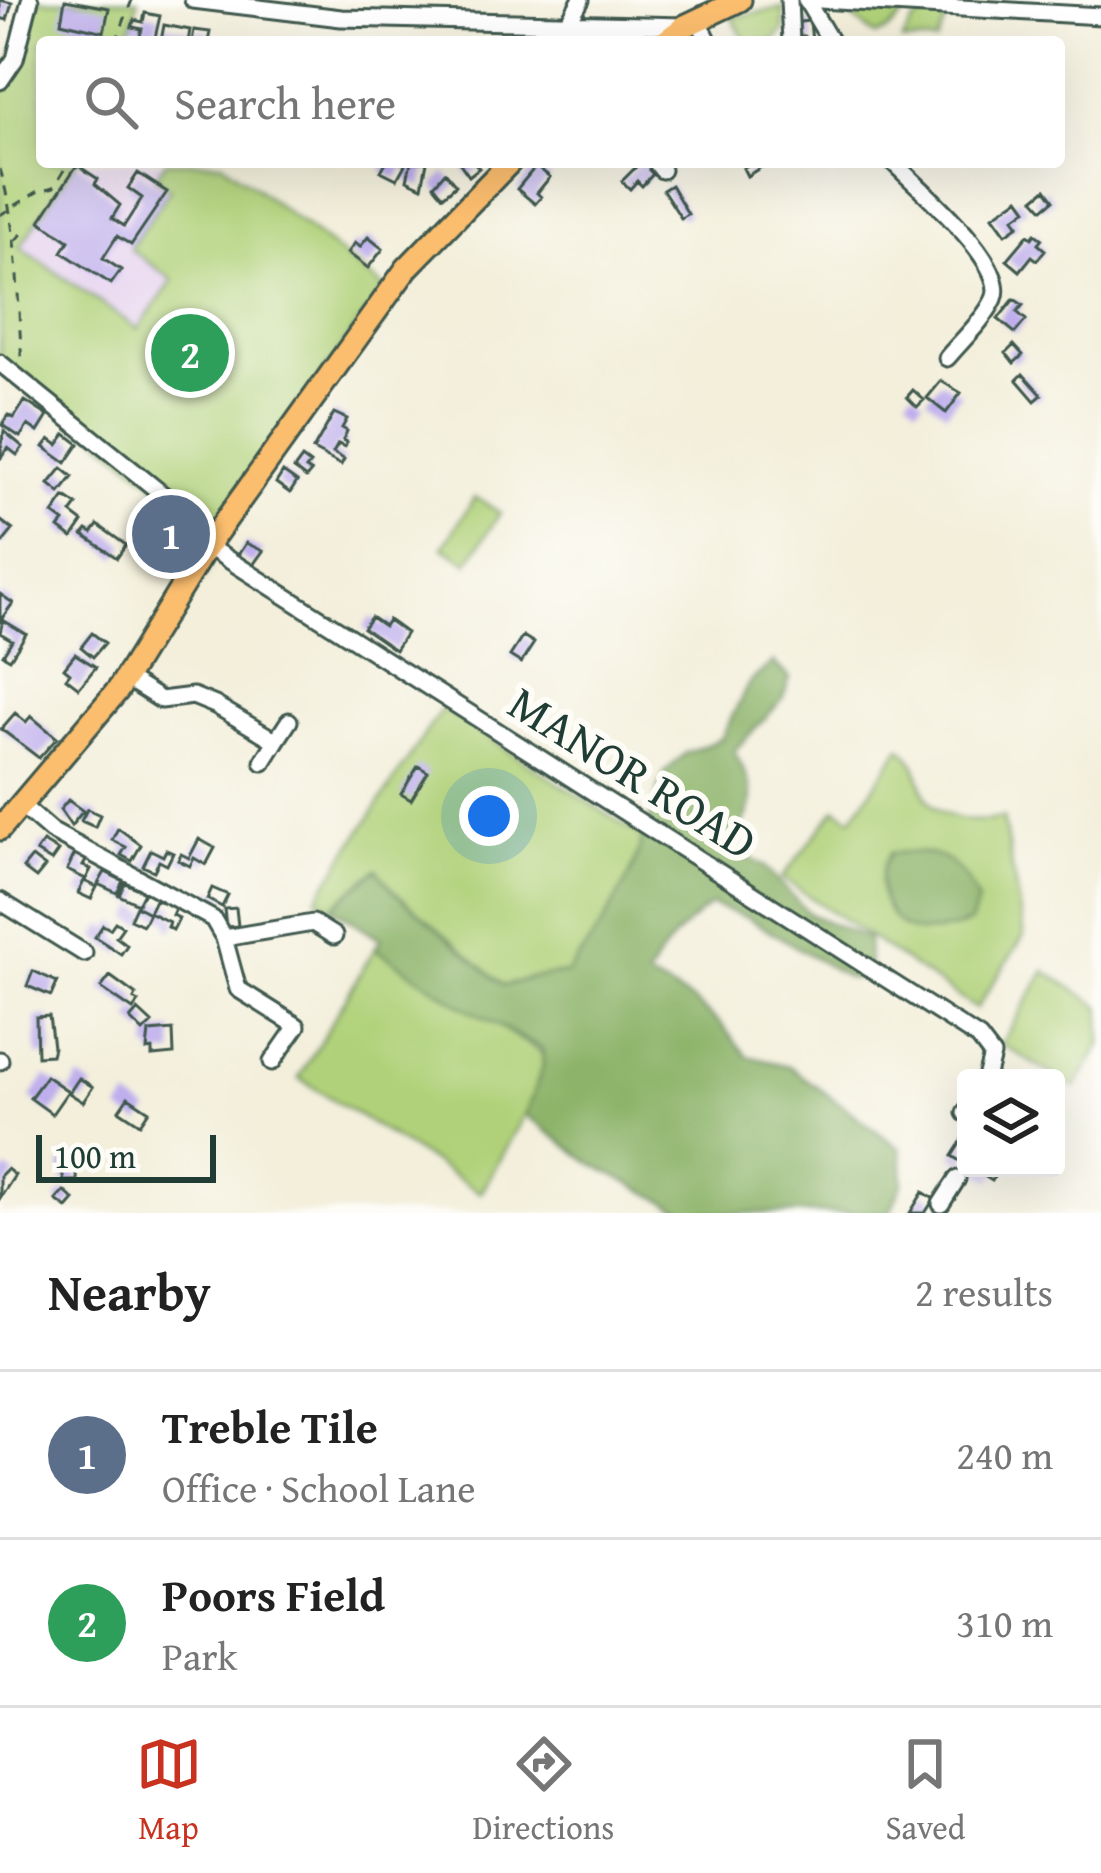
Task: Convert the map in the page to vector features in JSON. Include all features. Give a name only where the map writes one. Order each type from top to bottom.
[{"type":"main road","points":[[672,36],[740,0]]},
{"type":"main road","points":[[0,830],[126,678],[210,541],[406,268],[504,168]]},
{"type":"street","points":[[0,81],[15,59],[30,0]]},
{"type":"street","points":[[194,0],[341,18],[692,22],[704,36]]},
{"type":"street","points":[[569,21],[581,0]]},
{"type":"street","points":[[789,0],[791,36]]},
{"type":"street","points":[[806,0],[827,36]]},
{"type":"street","points":[[824,0],[1101,16]]},
{"type":"street","points":[[898,168],[976,246],[996,279],[993,302],[947,358]]},
{"type":"street","points":[[0,363],[210,541]]},
{"type":"street","name":"MANOR ROAD","points":[[210,541],[979,1038],[992,1055],[988,1069]]},
{"type":"street","points":[[126,678],[161,700],[194,696],[276,741]]},
{"type":"street","points":[[263,762],[289,722]]},
{"type":"street","points":[[21,805],[51,831],[213,919],[224,938],[238,989],[297,1026],[272,1062]]},
{"type":"street","points":[[0,902],[84,953]]},
{"type":"street","points":[[224,938],[313,923],[334,935]]},
{"type":"street","points":[[941,1204],[957,1179]]},
{"type":"path","points":[[118,36],[131,0]]},
{"type":"path","points":[[0,214],[54,187],[65,168]]},
{"type":"path","points":[[0,169],[11,208],[22,370],[31,381],[27,385]]},
{"type":"path","points":[[15,242],[24,231]]},
{"type":"shaded area","points":[[72,168],[219,168],[173,279],[138,329],[20,247]]},
{"type":"green space","points":[[33,0],[138,0],[129,36],[36,36],[36,168],[72,168],[20,247],[138,329],[173,280],[130,249],[170,189],[155,177],[162,168],[230,168],[384,288],[212,528],[0,360],[0,88]]},
{"type":"green space","points":[[783,8],[784,30],[778,36],[743,36],[732,17]]},
{"type":"green space","points":[[840,8],[909,10],[876,36]]},
{"type":"green space","points":[[934,12],[949,14],[940,36],[905,36],[913,22]]},
{"type":"green space","points":[[475,497],[500,513],[468,563],[443,547]]},
{"type":"green space","points":[[773,662],[790,678],[782,700],[734,751],[751,800],[745,821],[728,846],[764,866],[809,914],[868,939],[869,979],[848,978],[748,918],[711,905],[674,937],[647,977],[691,1000],[721,1024],[747,1056],[789,1066],[901,1149],[903,1181],[890,1213],[687,1213],[591,1163],[525,1115],[543,1067],[542,1049],[460,1005],[375,948],[381,939],[332,907],[377,869],[394,891],[504,986],[567,973],[601,927],[631,873],[665,772],[686,753],[721,739],[749,683]]},
{"type":"green space","points":[[442,708],[702,875],[575,1064],[317,898]]},
{"type":"green space","points":[[901,747],[937,809],[969,820],[1003,818],[1024,936],[976,1009],[782,878],[836,809],[852,818]],"holes":[[[891,853],[922,853],[963,926],[936,932]]]},
{"type":"green space","points":[[891,853],[934,855],[954,866],[978,902],[970,923],[921,932],[903,926],[887,909],[881,886]]},
{"type":"green space","points":[[375,948],[554,1061],[481,1193],[299,1078]]},
{"type":"green space","points":[[1045,971],[1101,1007],[1101,1045],[1075,1088],[1065,1082],[1065,1069],[1043,1069],[1001,1044]]},
{"type":"building","points":[[0,0],[12,3],[7,20],[0,18]]},
{"type":"building","points":[[65,0],[109,8],[104,32],[61,22]]},
{"type":"building","points":[[145,13],[160,16],[155,36],[140,36],[142,29],[132,27],[134,20],[143,22]]},
{"type":"building","points":[[810,21],[811,36],[798,36],[791,23]]},
{"type":"building","points":[[164,25],[190,30],[189,36],[162,36]]},
{"type":"building","points":[[75,168],[98,179],[95,184],[120,205],[112,218],[124,226],[142,198],[128,188],[138,173],[167,192],[131,245],[117,236],[103,258],[121,270],[111,284],[62,252],[69,241],[40,221]]},
{"type":"building","points":[[383,168],[403,168],[397,179]]},
{"type":"building","points":[[410,168],[426,168],[422,187],[407,180]]},
{"type":"building","points":[[534,168],[550,177],[535,204],[517,189]]},
{"type":"building","points":[[635,168],[651,168],[653,174],[642,186],[637,181],[630,189],[622,181]]},
{"type":"building","points":[[445,172],[456,185],[443,196],[434,185]]},
{"type":"building","points":[[671,185],[688,214],[681,218],[663,190]]},
{"type":"building","points":[[1046,189],[1054,200],[1043,209],[1034,199]]},
{"type":"building","points":[[1019,198],[1027,209],[1014,218],[1019,225],[1006,234],[993,216]]},
{"type":"building","points":[[1035,234],[1045,250],[1037,260],[1032,256],[1020,271],[1007,260],[1028,235]]},
{"type":"building","points":[[368,237],[383,249],[368,268],[348,253]]},
{"type":"building","points":[[1014,299],[1023,305],[1017,312],[1026,320],[1015,333],[998,319]]},
{"type":"building","points":[[1014,345],[1023,355],[1014,363],[1006,353]]},
{"type":"building","points":[[1023,374],[1042,395],[1035,401],[1017,380]]},
{"type":"building","points":[[941,381],[961,393],[946,413],[927,398]]},
{"type":"building","points":[[913,390],[924,400],[917,407],[907,397]]},
{"type":"building","points":[[25,401],[48,416],[38,432],[28,425],[20,437],[2,425],[9,415],[14,418]]},
{"type":"building","points":[[334,413],[347,419],[342,428],[347,431],[345,447],[338,444],[333,453],[344,459],[341,465],[313,450]]},
{"type":"building","points":[[4,431],[23,447],[17,455],[8,448],[0,459]]},
{"type":"building","points":[[66,434],[79,444],[66,463],[44,447],[50,439],[58,445]]},
{"type":"building","points":[[302,458],[310,464],[306,478],[294,469]]},
{"type":"building","points":[[62,468],[73,477],[60,493],[49,484]]},
{"type":"building","points":[[283,472],[297,482],[290,493],[276,483]]},
{"type":"building","points":[[65,497],[77,505],[71,513],[83,522],[72,538],[59,528],[64,522],[53,514]]},
{"type":"building","points":[[174,514],[190,526],[169,554],[155,543],[160,523]]},
{"type":"building","points":[[0,520],[13,530],[0,546]]},
{"type":"building","points":[[98,525],[126,545],[117,558],[83,535]]},
{"type":"building","points":[[246,543],[263,551],[253,565],[238,555]]},
{"type":"building","points":[[0,594],[13,603],[0,621]]},
{"type":"building","points":[[371,617],[384,626],[388,620],[406,633],[395,650],[363,628]]},
{"type":"building","points":[[3,620],[26,634],[10,659],[3,655],[12,640],[0,633]]},
{"type":"building","points":[[92,633],[105,643],[93,657],[81,647]]},
{"type":"building","points":[[523,636],[534,643],[521,663],[510,656]]},
{"type":"building","points":[[75,654],[96,667],[79,688],[66,678],[70,673],[64,668]]},
{"type":"building","points":[[15,713],[26,722],[31,716],[57,738],[39,758],[1,729]]},
{"type":"building","points":[[418,766],[428,772],[411,800],[401,794]]},
{"type":"building","points":[[68,800],[83,811],[71,826],[60,810]]},
{"type":"building","points":[[87,809],[100,815],[95,827],[81,821]]},
{"type":"building","points":[[118,828],[141,845],[132,861],[121,855],[126,847],[112,840]]},
{"type":"building","points":[[199,839],[215,848],[206,865],[194,858],[190,866],[178,860],[181,854],[189,858]]},
{"type":"building","points":[[43,842],[58,851],[51,861],[36,852]]},
{"type":"building","points":[[151,850],[163,856],[166,850],[173,853],[167,865],[159,861],[154,871],[143,866]]},
{"type":"building","points":[[75,853],[87,859],[83,866],[91,869],[86,879],[67,870]]},
{"type":"building","points":[[32,857],[45,867],[36,878],[23,868]]},
{"type":"building","points":[[105,872],[123,881],[117,893],[98,884]]},
{"type":"building","points":[[84,881],[97,887],[91,899],[78,893]]},
{"type":"building","points":[[125,883],[144,892],[138,904],[119,895]]},
{"type":"building","points":[[212,888],[228,895],[222,907],[207,899]]},
{"type":"building","points":[[155,900],[176,906],[172,915],[179,918],[173,930],[167,927],[169,922],[149,912]]},
{"type":"building","points":[[136,906],[149,913],[143,925],[130,919]]},
{"type":"building","points":[[236,908],[238,926],[226,927],[224,909]]},
{"type":"building","points":[[115,922],[123,927],[116,937],[127,945],[121,954],[95,937],[103,925],[110,929]]},
{"type":"building","points":[[33,971],[57,982],[51,996],[27,986]]},
{"type":"building","points":[[110,976],[136,995],[139,1002],[133,1010],[101,988]]},
{"type":"building","points":[[138,1010],[152,1023],[143,1032],[130,1019]]},
{"type":"building","points":[[49,1016],[51,1055],[37,1056],[36,1017]]},
{"type":"building","points":[[173,1030],[174,1054],[152,1056],[152,1049],[147,1050],[149,1032]]},
{"type":"building","points":[[46,1076],[68,1091],[52,1114],[30,1098]]},
{"type":"building","points":[[79,1078],[93,1087],[83,1102],[69,1093]]},
{"type":"building","points":[[128,1097],[149,1111],[140,1124],[119,1110]]},
{"type":"building","points":[[64,1156],[78,1156],[77,1181],[64,1181],[60,1164]]},
{"type":"building","points":[[7,1169],[15,1175],[0,1198],[0,1176]]},
{"type":"building","points":[[64,1191],[74,1200],[67,1208],[56,1200]]},
{"type":"building","points":[[923,1192],[934,1199],[925,1213],[910,1213]]},
{"type":"place","name":"Poors Field","points":[[190,353]]},
{"type":"place","name":"Treble Tile","points":[[171,534]]}]
